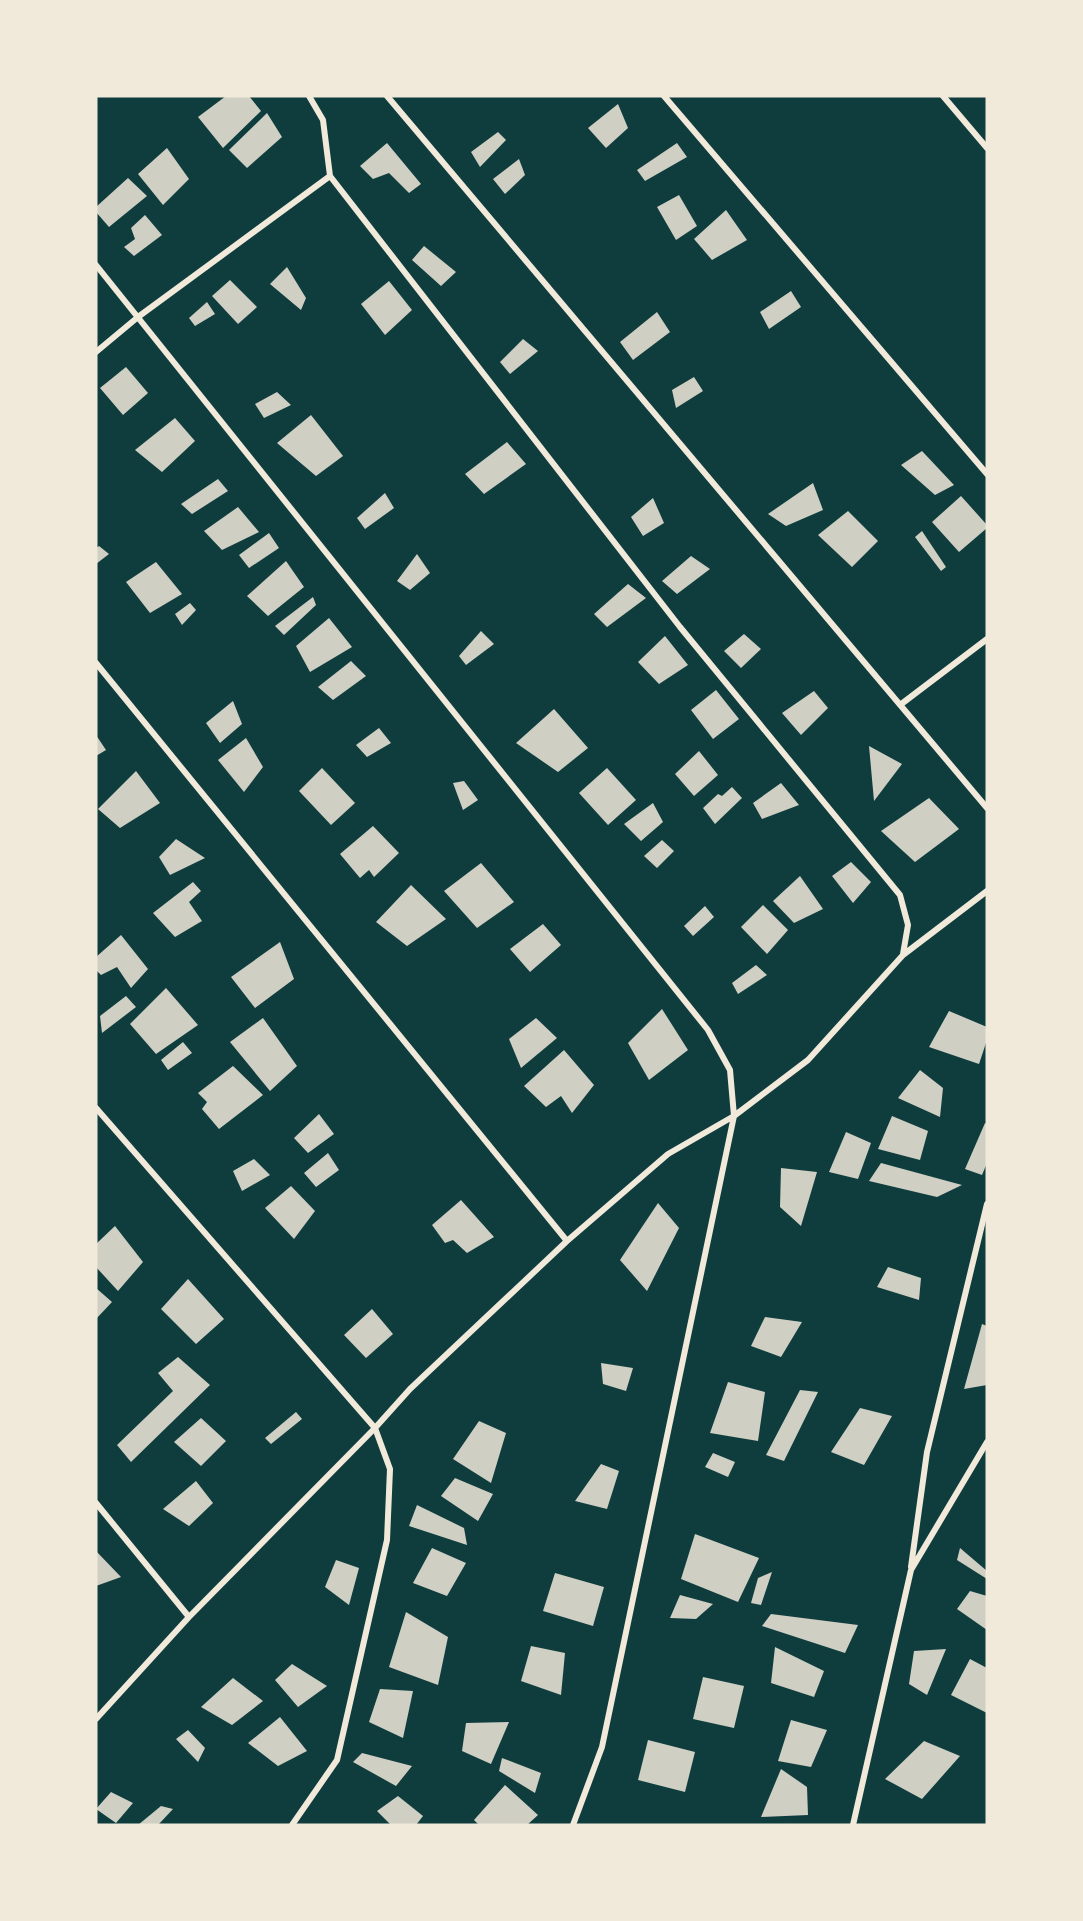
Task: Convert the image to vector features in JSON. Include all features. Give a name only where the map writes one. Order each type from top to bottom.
[{"type":"street","points":[[309,96],[323,120],[330,176],[680,627],[900,894],[908,925],[903,955]]},
{"type":"street","points":[[387,96],[987,808]]},
{"type":"street","points":[[664,96],[987,474]]},
{"type":"street","points":[[943,96],[987,148]]},
{"type":"street","points":[[96,352],[138,317],[330,176]]},
{"type":"street","points":[[96,265],[708,1030],[730,1070],[734,1116],[602,1747],[573,1825]]},
{"type":"street","points":[[900,705],[987,639]]},
{"type":"street","points":[[96,663],[567,1241]]},
{"type":"street","points":[[96,1719],[189,1617],[375,1428],[410,1389],[567,1241],[668,1154],[734,1116],[808,1060],[903,955],[987,891]]},
{"type":"street","points":[[96,1108],[375,1428],[390,1469],[387,1540],[337,1760],[292,1825]]},
{"type":"street","points":[[853,1825],[911,1570],[927,1452],[987,1204]]},
{"type":"street","points":[[911,1570],[987,1442]]},
{"type":"street","points":[[96,1503],[189,1617]]},
{"type":"building","points":[[226,96],[249,96],[261,111],[223,148],[198,117]]},
{"type":"building","points":[[618,104],[628,128],[606,148],[588,128]]},
{"type":"building","points":[[267,113],[282,137],[247,168],[229,150]]},
{"type":"building","points":[[498,132],[506,140],[480,167],[471,152]]},
{"type":"building","points":[[387,143],[421,184],[409,193],[389,173],[373,179],[360,166]]},
{"type":"building","points":[[677,143],[687,157],[645,181],[637,170]]},
{"type":"building","points":[[167,148],[189,179],[163,205],[138,174]]},
{"type":"building","points":[[519,159],[525,175],[505,194],[493,179]]},
{"type":"building","points":[[128,178],[147,196],[109,227],[96,212],[96,207]]},
{"type":"building","points":[[679,195],[697,226],[676,240],[657,207]]},
{"type":"building","points":[[726,210],[747,240],[712,260],[694,239]]},
{"type":"building","points":[[145,215],[162,235],[134,256],[124,247],[135,239],[131,228]]},
{"type":"building","points":[[424,246],[456,272],[441,286],[412,260]]},
{"type":"building","points":[[287,267],[306,298],[301,310],[270,284]]},
{"type":"building","points":[[230,280],[257,307],[238,324],[212,296]]},
{"type":"building","points":[[389,281],[412,310],[385,335],[361,304]]},
{"type":"building","points":[[791,291],[801,307],[769,329],[760,312]]},
{"type":"building","points":[[207,302],[215,314],[195,326],[189,318]]},
{"type":"building","points":[[657,312],[670,332],[633,360],[620,342]]},
{"type":"building","points":[[523,339],[538,351],[510,374],[500,362]]},
{"type":"building","points":[[126,367],[148,393],[123,415],[100,388]]},
{"type":"building","points":[[694,377],[703,391],[676,408],[672,390]]},
{"type":"building","points":[[277,392],[291,405],[264,418],[255,404]]},
{"type":"building","points":[[311,415],[343,456],[316,476],[277,443]]},
{"type":"building","points":[[175,418],[195,441],[162,472],[135,450]]},
{"type":"building","points":[[507,442],[526,464],[484,494],[465,474]]},
{"type":"building","points":[[922,451],[954,485],[935,495],[901,465]]},
{"type":"building","points":[[218,479],[228,491],[192,514],[181,504]]},
{"type":"building","points":[[813,483],[823,510],[786,526],[768,514]]},
{"type":"building","points":[[385,493],[394,508],[365,529],[357,518]]},
{"type":"building","points":[[961,496],[987,525],[987,528],[959,552],[932,522]]},
{"type":"building","points":[[653,498],[664,523],[643,536],[631,517]]},
{"type":"building","points":[[238,507],[259,532],[222,550],[204,531]]},
{"type":"building","points":[[848,511],[878,541],[852,567],[818,535]]},
{"type":"building","points":[[922,531],[946,567],[941,571],[915,537]]},
{"type":"building","points":[[269,533],[279,548],[249,568],[239,555]]},
{"type":"building","points":[[99,546],[109,554],[96,564],[96,548]]},
{"type":"building","points":[[417,554],[430,573],[410,590],[397,581]]},
{"type":"building","points":[[691,556],[710,569],[677,594],[662,581]]},
{"type":"building","points":[[286,561],[304,587],[268,616],[247,596]]},
{"type":"building","points":[[156,562],[182,594],[150,613],[126,582]]},
{"type":"building","points":[[628,584],[646,598],[607,627],[594,614]]},
{"type":"building","points":[[313,597],[316,605],[284,635],[275,626]]},
{"type":"building","points":[[190,603],[196,610],[182,625],[175,614]]},
{"type":"building","points":[[329,618],[352,647],[310,672],[296,646]]},
{"type":"building","points":[[481,631],[494,644],[466,665],[459,656]]},
{"type":"building","points":[[744,634],[761,649],[741,668],[724,651]]},
{"type":"building","points":[[665,636],[688,665],[659,684],[638,662]]},
{"type":"building","points":[[351,661],[366,676],[333,700],[318,687]]},
{"type":"building","points":[[716,690],[739,719],[713,739],[691,710]]},
{"type":"building","points":[[814,691],[828,708],[801,735],[782,713]]},
{"type":"building","points":[[233,701],[242,724],[220,743],[206,723]]},
{"type":"building","points":[[554,709],[588,748],[558,772],[516,743]]},
{"type":"building","points":[[379,728],[391,743],[367,757],[356,745]]},
{"type":"building","points":[[96,735],[106,750],[96,756]]},
{"type":"building","points":[[246,738],[263,767],[244,792],[218,760]]},
{"type":"building","points":[[869,746],[902,764],[874,801]]},
{"type":"building","points":[[699,751],[718,775],[694,796],[675,774]]},
{"type":"building","points":[[322,768],[355,803],[331,825],[299,791]]},
{"type":"building","points":[[607,768],[636,800],[608,825],[579,793]]},
{"type":"building","points":[[136,771],[160,803],[120,828],[98,809]]},
{"type":"building","points":[[464,781],[478,800],[463,810],[453,783]]},
{"type":"building","points":[[781,783],[799,805],[762,819],[753,803]]},
{"type":"building","points":[[732,787],[742,798],[715,824],[703,808],[718,794],[722,796]]},
{"type":"building","points":[[929,798],[959,829],[915,862],[881,831]]},
{"type":"building","points":[[653,803],[663,822],[641,841],[624,824]]},
{"type":"building","points":[[373,826],[399,853],[374,877],[369,870],[360,878],[340,854]]},
{"type":"building","points":[[176,839],[205,858],[170,875],[159,857]]},
{"type":"building","points":[[662,840],[674,851],[657,868],[644,856]]},
{"type":"building","points":[[851,862],[871,882],[853,903],[832,876]]},
{"type":"building","points":[[481,863],[514,902],[477,928],[444,891]]},
{"type":"building","points":[[800,876],[823,909],[794,923],[773,901]]},
{"type":"building","points":[[193,882],[201,891],[189,902],[202,921],[175,937],[153,913]]},
{"type":"building","points":[[411,885],[446,919],[407,946],[376,922]]},
{"type":"building","points":[[763,905],[788,930],[767,954],[741,927]]},
{"type":"building","points":[[705,906],[714,917],[693,936],[684,926]]},
{"type":"building","points":[[543,924],[561,945],[530,972],[510,949]]},
{"type":"building","points":[[121,935],[148,969],[131,988],[117,967],[101,975],[96,970],[96,957]]},
{"type":"building","points":[[280,942],[294,979],[255,1008],[231,977]]},
{"type":"building","points":[[756,965],[767,975],[738,994],[732,983]]},
{"type":"building","points":[[166,988],[198,1025],[156,1054],[130,1024]]},
{"type":"building","points":[[126,996],[136,1007],[102,1033],[100,1016]]},
{"type":"building","points":[[662,1009],[688,1050],[649,1080],[628,1043]]},
{"type":"building","points":[[949,1011],[987,1027],[987,1040],[979,1064],[929,1047]]},
{"type":"building","points":[[263,1018],[297,1066],[270,1091],[230,1042]]},
{"type":"building","points":[[536,1018],[557,1038],[521,1068],[509,1039]]},
{"type":"building","points":[[183,1042],[192,1053],[168,1070],[161,1060]]},
{"type":"building","points":[[564,1050],[594,1085],[572,1113],[561,1096],[546,1107],[524,1086]]},
{"type":"building","points":[[233,1066],[263,1095],[219,1129],[202,1109],[207,1102],[198,1093]]},
{"type":"building","points":[[920,1070],[943,1088],[940,1117],[898,1098]]},
{"type":"building","points":[[319,1114],[334,1134],[308,1153],[294,1138]]},
{"type":"building","points":[[892,1116],[928,1131],[920,1160],[878,1149]]},
{"type":"building","points":[[985,1123],[987,1124],[987,1163],[982,1175],[965,1169]]},
{"type":"building","points":[[846,1132],[871,1143],[858,1179],[829,1172]]},
{"type":"building","points":[[328,1153],[339,1170],[316,1187],[304,1173]]},
{"type":"building","points":[[254,1159],[270,1175],[242,1191],[233,1171]]},
{"type":"building","points":[[881,1163],[962,1185],[937,1197],[869,1181]]},
{"type":"building","points":[[781,1168],[817,1172],[801,1226],[780,1207]]},
{"type":"building","points":[[291,1186],[315,1211],[294,1239],[265,1208]]},
{"type":"building","points":[[461,1200],[494,1237],[467,1253],[453,1240],[445,1243],[432,1225]]},
{"type":"building","points":[[658,1203],[679,1228],[647,1291],[620,1260]]},
{"type":"building","points":[[115,1226],[143,1262],[118,1291],[96,1267],[96,1244]]},
{"type":"building","points":[[888,1267],[921,1278],[919,1300],[877,1287]]},
{"type":"building","points":[[188,1279],[224,1319],[196,1344],[161,1309]]},
{"type":"building","points":[[96,1288],[112,1302],[96,1319]]},
{"type":"building","points":[[372,1309],[393,1334],[366,1358],[344,1335]]},
{"type":"building","points":[[765,1317],[802,1322],[781,1357],[751,1346]]},
{"type":"building","points":[[982,1324],[987,1326],[987,1385],[964,1389]]},
{"type":"building","points":[[178,1357],[210,1385],[131,1462],[117,1445],[173,1391],[158,1373]]},
{"type":"building","points":[[601,1363],[633,1368],[626,1391],[603,1384]]},
{"type":"building","points":[[728,1382],[765,1392],[758,1441],[710,1433]]},
{"type":"building","points":[[800,1390],[818,1392],[784,1461],[766,1455]]},
{"type":"building","points":[[860,1408],[892,1416],[864,1465],[831,1452]]},
{"type":"building","points":[[296,1412],[302,1419],[271,1444],[265,1438]]},
{"type":"building","points":[[201,1418],[226,1441],[201,1466],[174,1442]]},
{"type":"building","points":[[479,1421],[506,1433],[491,1483],[453,1459]]},
{"type":"building","points":[[713,1453],[735,1462],[728,1477],[705,1467]]},
{"type":"building","points":[[601,1464],[619,1471],[607,1509],[575,1501]]},
{"type":"building","points":[[455,1478],[493,1494],[478,1521],[441,1496]]},
{"type":"building","points":[[196,1481],[213,1503],[189,1526],[163,1509]]},
{"type":"building","points":[[417,1505],[464,1528],[467,1545],[409,1526]]},
{"type":"building","points":[[695,1534],[759,1558],[738,1602],[681,1579]]},
{"type":"building","points":[[432,1548],[466,1563],[447,1596],[413,1583]]},
{"type":"building","points":[[960,1548],[987,1571],[987,1579],[957,1560]]},
{"type":"building","points":[[96,1551],[121,1577],[96,1586]]},
{"type":"building","points":[[336,1560],[359,1568],[349,1605],[325,1587]]},
{"type":"building","points":[[772,1572],[761,1605],[751,1603],[758,1578]]},
{"type":"building","points":[[555,1573],[604,1587],[593,1626],[543,1611]]},
{"type":"building","points":[[970,1591],[987,1596],[987,1630],[957,1609]]},
{"type":"building","points":[[680,1595],[713,1604],[696,1619],[670,1618]]},
{"type":"building","points":[[406,1612],[448,1637],[438,1685],[389,1667]]},
{"type":"building","points":[[771,1614],[858,1625],[845,1653],[762,1626]]},
{"type":"building","points":[[531,1646],[565,1653],[561,1695],[521,1681]]},
{"type":"building","points":[[775,1647],[824,1671],[814,1697],[771,1683]]},
{"type":"building","points":[[946,1649],[927,1695],[909,1684],[914,1651]]},
{"type":"building","points":[[970,1659],[987,1668],[987,1713],[951,1695]]},
{"type":"building","points":[[292,1664],[327,1686],[298,1707],[275,1680]]},
{"type":"building","points":[[703,1677],[744,1686],[734,1728],[693,1719]]},
{"type":"building","points":[[233,1678],[263,1701],[232,1725],[201,1707]]},
{"type":"building","points":[[380,1689],[413,1691],[403,1738],[369,1722]]},
{"type":"building","points":[[280,1717],[307,1751],[278,1766],[248,1743]]},
{"type":"building","points":[[791,1720],[827,1730],[811,1767],[778,1761]]},
{"type":"building","points":[[509,1722],[491,1764],[462,1751],[466,1723]]},
{"type":"building","points":[[188,1730],[205,1748],[198,1762],[176,1739]]},
{"type":"building","points":[[648,1740],[695,1752],[685,1792],[638,1780]]},
{"type":"building","points":[[924,1741],[960,1756],[922,1799],[885,1779]]},
{"type":"building","points":[[362,1753],[412,1766],[396,1786],[353,1762]]},
{"type":"building","points":[[502,1758],[541,1773],[535,1793],[499,1771]]},
{"type":"building","points":[[781,1769],[807,1787],[808,1815],[761,1817]]},
{"type":"building","points":[[505,1785],[538,1815],[527,1825],[479,1825],[474,1820]]},
{"type":"building","points":[[111,1792],[133,1803],[116,1823],[96,1809]]},
{"type":"building","points":[[398,1796],[423,1816],[416,1825],[391,1825],[377,1811]]},
{"type":"building","points":[[161,1806],[173,1809],[158,1825],[138,1825]]}]
